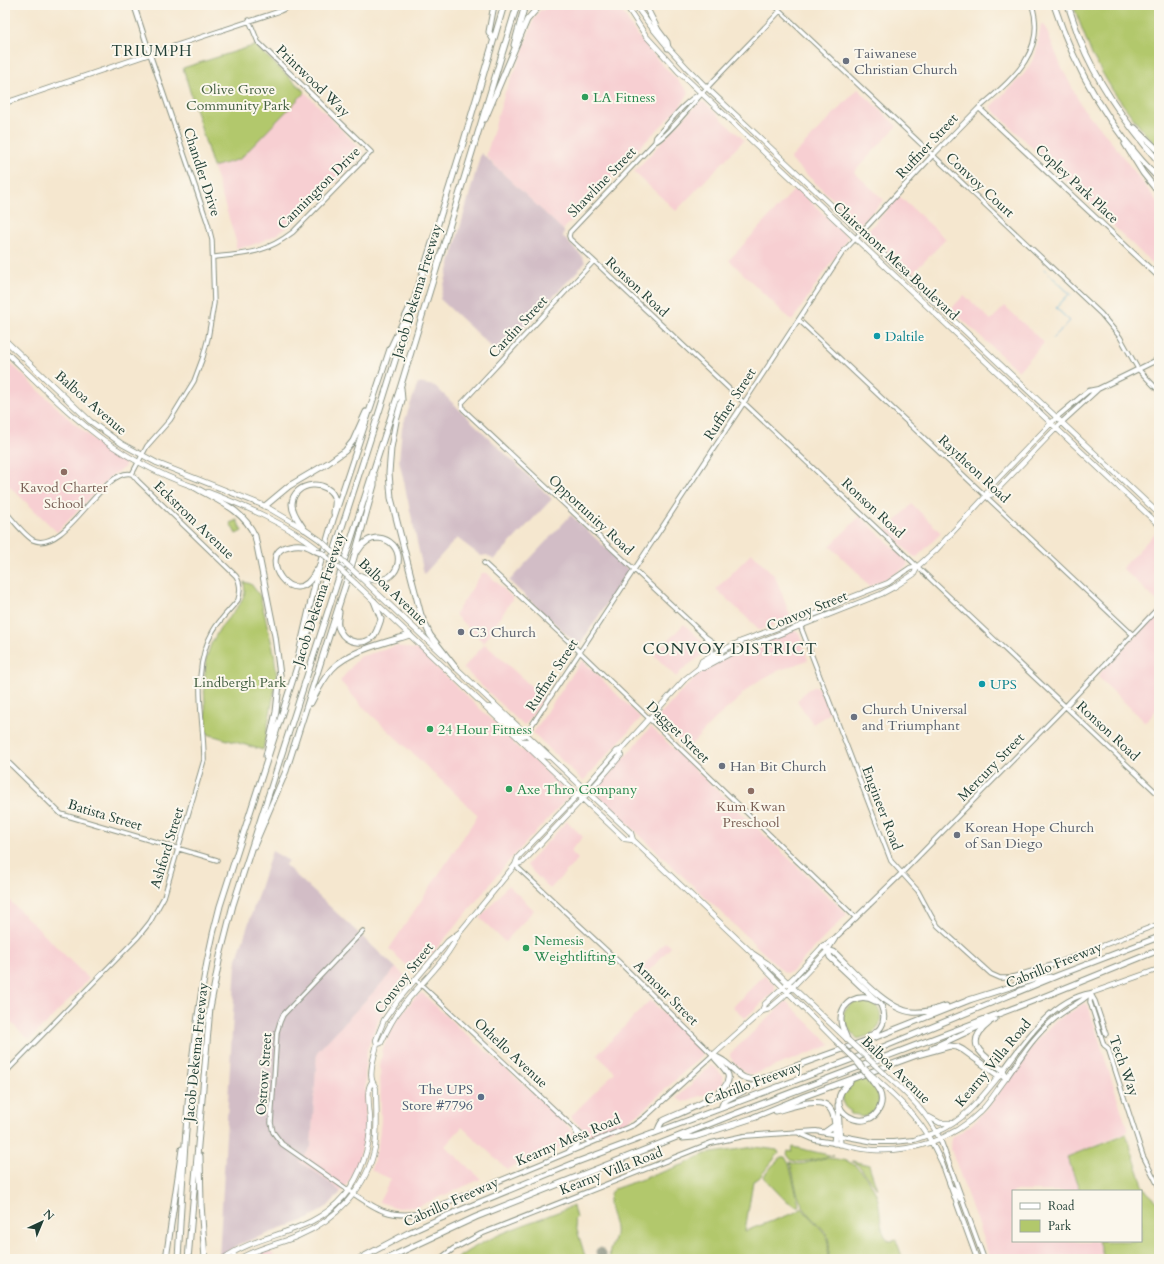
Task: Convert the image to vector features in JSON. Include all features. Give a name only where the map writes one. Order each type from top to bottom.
[{"type":"highway","points":[[493,39],[489,32],[494,5]]},
{"type":"highway","name":"Jacob Dekema Freeway","points":[[178,1259],[187,1112],[196,1025],[209,946],[220,906],[417,291],[504,5]]},
{"type":"highway","name":"Jacob Dekema Freeway","points":[[188,1259],[210,1008],[220,956],[233,905],[401,385],[517,5]]},
{"type":"highway","points":[[506,71],[526,5]]},
{"type":"highway","points":[[476,142],[528,20],[540,5]]},
{"type":"highway","points":[[645,5],[658,30],[667,42],[668,48]]},
{"type":"highway","points":[[1054,5],[1073,55],[1098,101],[1143,173],[1159,193]]},
{"type":"highway","points":[[1068,5],[1081,41],[1100,81],[1125,119],[1144,145],[1159,162]]},
{"type":"highway","points":[[1125,119],[1159,151]]},
{"type":"highway","points":[[1115,128],[1159,179]]},
{"type":"highway","points":[[290,691],[318,571],[324,557],[334,520],[390,349],[417,291]]},
{"type":"highway","points":[[401,385],[402,400],[396,421],[390,454],[389,473],[391,498],[421,615],[430,635],[455,667]]},
{"type":"highway","points":[[265,506],[289,486],[328,463],[347,449],[353,441],[378,386]]},
{"type":"highway","points":[[242,875],[283,781],[353,561],[374,484],[374,468]]},
{"type":"highway","points":[[304,529],[295,515],[292,503],[296,493],[305,486],[317,484],[328,490],[335,500],[334,520]]},
{"type":"highway","points":[[194,487],[238,512],[251,527],[257,543],[275,636],[280,675],[276,712],[260,782]]},
{"type":"highway","points":[[353,561],[361,546],[372,538],[384,539],[395,546],[399,557],[398,566],[394,573],[387,578],[373,580],[358,575]]},
{"type":"highway","points":[[298,544],[303,544],[317,550],[324,557],[311,580],[303,586],[294,587],[287,584],[279,576],[275,566],[277,554],[284,547],[298,544]]},
{"type":"highway","points":[[342,596],[337,622],[339,631],[346,639],[355,642],[364,642],[373,636],[379,627],[381,620],[374,601]]},
{"type":"highway","points":[[305,713],[332,668],[345,658],[355,652],[410,635]]},
{"type":"highway","name":"Cabrillo Freeway","points":[[359,1259],[408,1233],[577,1162],[866,1054],[1059,975],[1159,937]]},
{"type":"highway","points":[[823,946],[834,952],[889,1004],[911,1012],[926,1012],[1035,979],[1059,975]]},
{"type":"highway","points":[[828,950],[830,958],[877,1000],[881,1006],[884,1018],[880,1029],[875,1034],[853,1045]]},
{"type":"highway","name":"Cabrillo Freeway","points":[[386,1259],[476,1218],[727,1117],[1004,1012],[1159,950]]},
{"type":"highway","points":[[847,1038],[841,1024],[841,1014],[843,1008],[849,1001],[857,998],[872,998],[881,1006]]},
{"type":"highway","points":[[714,1056],[740,1076],[747,1079],[760,1079],[876,1037],[972,999]]},
{"type":"highway","points":[[1003,1070],[982,1054],[976,1045],[979,1033],[1004,1012]]},
{"type":"highway","points":[[754,1117],[805,1096],[917,1055],[995,1019]]},
{"type":"highway","points":[[917,1055],[950,1046],[957,1047],[998,1076]]},
{"type":"highway","points":[[657,1132],[662,1122],[683,1113],[724,1089],[728,1083],[728,1076],[714,1056]]},
{"type":"highway","points":[[839,1102],[844,1112],[852,1119],[861,1120],[873,1116],[878,1111],[882,1101],[881,1093],[874,1080],[858,1063]]},
{"type":"highway","points":[[721,1108],[724,1101],[790,1069]]},
{"type":"highway","points":[[834,1143],[837,1135],[840,1092],[854,1078]]},
{"type":"highway","points":[[673,1140],[694,1137],[754,1117],[816,1102],[824,1104],[831,1109],[840,1144]]},
{"type":"highway","points":[[166,1259],[187,1112]]},
{"type":"highway","points":[[825,1132],[835,1125]]},
{"type":"highway","points":[[199,1132],[201,1204],[205,1259]]},
{"type":"main road","name":"Chandler Drive","points":[[134,5],[150,54]]},
{"type":"main road","name":"Clairemont Mesa Boulevard","points":[[626,5],[646,36],[678,71],[1052,422],[1159,525]]},
{"type":"main road","name":"Clairemont Mesa Boulevard","points":[[635,5],[653,31],[707,88],[1159,514]]},
{"type":"main road","points":[[5,103],[150,54]]},
{"type":"main road","name":"Ruffner Street","points":[[856,238],[979,108]]},
{"type":"main road","name":"Copley Park Place","points":[[979,108],[1159,277]]},
{"type":"main road","name":"Balboa Avenue","points":[[5,340],[90,421],[122,444],[143,456],[265,506],[320,540],[631,833],[633,840],[752,953],[762,967],[858,1063]]},
{"type":"main road","name":"Balboa Avenue","points":[[5,351],[87,428],[119,451],[139,463],[180,482],[260,513],[297,534],[317,550]]},
{"type":"main road","name":"Convoy Street","points":[[986,496],[993,494],[1056,427],[1098,390],[1159,359]]},
{"type":"main road","name":"Convoy Street","points":[[223,1259],[249,1245],[308,1224],[334,1206],[348,1190],[359,1170],[368,1145],[370,1122],[368,1088],[369,1084],[372,1082],[373,1060],[377,1044],[376,1040],[384,1020],[448,941],[460,932],[515,865],[518,858],[584,789],[617,751],[621,750],[685,678],[728,654],[868,599],[907,579],[914,574],[918,566],[936,550],[986,496],[988,489],[1057,417],[1088,391],[1098,390]]},
{"type":"main road","name":"Balboa Avenue","points":[[324,557],[355,583],[625,839],[633,840]]},
{"type":"main road","name":"Convoy Street","points":[[701,668],[702,661],[720,651],[818,613],[847,599],[888,583],[910,568],[918,566]]},
{"type":"main road","points":[[868,599],[870,595],[888,583]]},
{"type":"main road","points":[[844,609],[846,605],[863,597],[865,592]]},
{"type":"main road","points":[[701,668],[703,664],[720,655],[720,651]]},
{"type":"main road","points":[[482,703],[494,710],[520,734],[523,736],[526,734]]},
{"type":"main road","points":[[522,741],[527,741],[544,756],[552,758]]},
{"type":"main road","name":"Convoy Street","points":[[515,865],[523,862],[588,793],[621,755],[621,750]]},
{"type":"main road","name":"Mercury Street","points":[[714,1056],[762,1011],[765,1004],[789,982],[823,946],[835,938],[902,873]]},
{"type":"main road","name":"Convoy Street","points":[[377,1044],[381,1043],[388,1027],[400,1008],[454,946],[460,932]]},
{"type":"main road","name":"Mercury Street","points":[[762,1011],[769,1009],[788,992],[828,950],[835,938]]},
{"type":"main road","name":"Balboa Avenue","points":[[752,953],[767,962],[789,982],[887,1076],[906,1092],[925,1114],[937,1132],[952,1168],[984,1259]]},
{"type":"main road","name":"Kearny Villa Road","points":[[440,1259],[453,1249],[481,1234],[711,1143],[744,1136],[816,1131],[883,1143],[903,1142],[928,1136],[953,1123],[974,1106],[1026,1039],[1052,1013],[1080,995],[1091,993],[1159,969]]},
{"type":"main road","name":"Kearny Villa Road","points":[[1036,1037],[1068,1008],[1083,1000],[1091,993]]},
{"type":"main road","points":[[385,1035],[383,1029],[391,1010]]},
{"type":"main road","points":[[1049,1024],[1048,1021],[1052,1013]]},
{"type":"main road","name":"Kearny Villa Road","points":[[799,1133],[815,1140],[868,1150],[905,1148],[932,1143],[960,1128],[987,1104],[1036,1037],[1043,1024],[1043,1021]]},
{"type":"main road","name":"Kearny Mesa Road","points":[[348,1190],[376,1209],[392,1214],[408,1216],[421,1213],[634,1125],[714,1056]]},
{"type":"main road","points":[[1003,1070],[1007,1077]]},
{"type":"main road","points":[[998,1076],[1007,1077]]},
{"type":"main road","name":"Balboa Avenue","points":[[874,1080],[905,1106],[928,1136],[949,1182],[978,1259]]},
{"type":"main road","name":"Convoy Street","points":[[239,1259],[311,1230],[339,1211],[354,1194],[366,1173],[375,1146],[377,1123],[376,1089],[372,1082]]},
{"type":"main road","points":[[925,1114],[940,1123],[953,1123]]},
{"type":"main road","points":[[949,1182],[959,1199],[962,1200]]},
{"type":"main road","points":[[233,1253],[235,1259]]},
{"type":"street","points":[[150,54],[280,11],[293,5]]},
{"type":"street","name":"Convoy Court","points":[[774,5],[1100,313],[1120,337],[1138,369],[1159,391]]},
{"type":"street","points":[[979,108],[1014,77],[1031,52],[1035,23],[1032,5]]},
{"type":"street","name":"Shawline Street","points":[[570,239],[570,232],[655,142],[658,141],[671,128],[780,11]]},
{"type":"street","name":"Printwood Way","points":[[249,20],[258,42],[371,152]]},
{"type":"street","name":"Chandler Drive","points":[[132,474],[147,446],[170,420],[198,372],[212,323],[214,303],[212,240],[208,224],[150,54]]},
{"type":"street","name":"Cannington Drive","points":[[213,257],[249,254],[281,241],[293,232],[371,152]]},
{"type":"street","name":"Ruffner Street","points":[[526,734],[843,252],[856,238]]},
{"type":"street","name":"Ronson Road","points":[[570,239],[1159,795]]},
{"type":"street","name":"Cardin Street","points":[[463,408],[462,403],[594,261]]},
{"type":"street","name":"Raytheon Road","points":[[799,320],[1133,635]]},
{"type":"street","name":"Opportunity Road","points":[[463,408],[634,570],[713,642],[720,651]]},
{"type":"street","points":[[5,511],[31,538],[44,542],[53,540],[113,480],[126,473],[132,474]]},
{"type":"street","name":"Eckstrom Avenue","points":[[132,474],[233,574],[239,582]]},
{"type":"street","name":"Dagget Street","points":[[484,563],[580,652],[856,918]]},
{"type":"street","name":"Ashford Street","points":[[5,1073],[108,968],[146,926],[164,897],[204,760],[199,685],[202,659],[213,631],[238,600],[241,590],[239,582]]},
{"type":"street","name":"Mercury Street","points":[[902,873],[1066,706],[1159,607]]},
{"type":"street","name":"Engineer Road","points":[[798,620],[891,861],[918,892],[938,926],[991,974],[1000,978],[1022,974],[1052,965],[1159,924]]},
{"type":"street","points":[[705,636],[712,648],[712,655]]},
{"type":"street","name":"Batista Street","points":[[5,759],[61,814],[217,860]]},
{"type":"street","name":"Armour Street","points":[[515,865],[619,962],[714,1056]]},
{"type":"street","name":"Ostrow Street","points":[[348,1190],[282,1144],[273,1132],[271,1123],[277,1032],[283,1015],[362,931]]},
{"type":"street","name":"Othello Avenue","points":[[416,980],[590,1143]]},
{"type":"street","name":"Tech Way","points":[[1091,993],[1106,1034]]},
{"type":"street","name":"Tech Way","points":[[1091,993],[1090,1002],[1104,1045],[1108,1048],[1143,1156],[1159,1187]]},
{"type":"street","points":[[566,1153],[575,1146],[578,1140],[577,1133],[570,1123]]},
{"type":"shaded area","points":[[546,5],[618,5],[634,31],[657,59],[689,92],[681,106],[629,158],[563,230],[486,156],[505,92],[518,64],[534,19],[540,10],[544,10]]},
{"type":"shaded area","points":[[1041,24],[1044,24],[1061,66],[1082,107],[1103,131],[1159,204],[1159,270],[990,107],[1024,74],[1031,63],[1036,53]]},
{"type":"shaded area","points":[[858,89],[897,126],[854,172],[884,200],[860,224],[790,159]]},
{"type":"shaded area","points":[[305,92],[364,153],[290,225],[265,240],[249,246],[236,248],[236,241],[213,167],[240,159]]},
{"type":"shaded area","points":[[699,102],[704,102],[744,140],[676,211],[634,172]]},
{"type":"shaded area","points":[[481,153],[564,231],[563,237],[583,257],[585,263],[499,354],[440,299]]},
{"type":"shaded area","points":[[796,188],[847,236],[847,241],[840,249],[792,321],[729,260]]},
{"type":"shaded area","points":[[899,196],[946,239],[911,275],[868,234],[868,231]]},
{"type":"shaded area","points":[[964,295],[991,320],[1005,306],[1044,343],[1018,371],[951,309]]},
{"type":"shaded area","name":"Kavod Charter School","points":[[5,358],[68,418],[106,450],[126,461],[124,468],[110,477],[57,532],[6,483]]},
{"type":"shaded area","points":[[418,383],[435,386],[552,499],[494,560],[487,555],[481,556],[457,538],[424,574],[399,460],[402,428]]},
{"type":"shaded area","points":[[912,504],[941,533],[917,557],[914,557],[886,531]]},
{"type":"shaded area","points":[[571,515],[629,570],[580,644],[577,644],[509,581]]},
{"type":"shaded area","points":[[860,516],[907,561],[908,564],[906,567],[891,576],[869,587],[858,573],[830,546]]},
{"type":"shaded area","points":[[1158,530],[1159,599],[1157,601],[1122,568]]},
{"type":"shaded area","points":[[752,553],[775,576],[790,615],[788,619],[760,630],[716,589]]},
{"type":"shaded area","points":[[482,573],[487,573],[513,598],[484,643],[456,616],[456,613]]},
{"type":"shaded area","points":[[1159,611],[1159,707],[1145,722],[1097,676]]},
{"type":"shaded area","points":[[684,624],[709,648],[706,653],[684,668],[676,677],[654,655]]},
{"type":"shaded area","points":[[794,630],[799,633],[808,660],[775,672],[755,683],[715,719],[687,749],[659,723],[658,717],[695,677],[703,671],[730,655]]},
{"type":"shaded area","points":[[485,644],[544,698],[526,724],[523,725],[463,668]]},
{"type":"shaded area","points":[[396,646],[418,650],[513,740],[514,744],[520,750],[528,754],[570,794],[507,863],[415,973],[389,949],[478,815],[360,704],[340,681],[359,657]]},
{"type":"shaded area","points":[[582,660],[641,718],[583,781],[533,733]]},
{"type":"shaded area","points":[[816,686],[821,690],[830,713],[813,724],[797,701],[807,690]]},
{"type":"shaded area","points":[[651,727],[847,914],[791,972],[785,973],[594,792]]},
{"type":"shaded area","points":[[567,821],[583,837],[570,851],[578,859],[550,889],[527,866],[527,864]]},
{"type":"shaded area","points":[[272,851],[289,861],[285,865],[396,968],[317,1052],[311,1147],[300,1162],[320,1175],[340,1191],[340,1193],[328,1206],[308,1219],[237,1245],[219,1258],[236,962]]},
{"type":"shaded area","points":[[508,885],[534,910],[505,942],[480,918]]},
{"type":"shaded area","points":[[9,900],[89,979],[31,1039],[26,1037],[5,1017],[5,904]]},
{"type":"shaded area","points":[[665,942],[671,947],[642,978],[636,973]]},
{"type":"shaded area","points":[[396,968],[409,979],[408,983],[380,1017],[367,1050],[365,1071],[366,1124],[363,1146],[350,1180],[340,1193],[340,1191],[320,1175],[300,1162],[311,1147],[317,1052]]},
{"type":"shaded area","points":[[764,975],[775,986],[775,991],[745,1018],[733,1007]]},
{"type":"shaded area","points":[[422,993],[461,1030],[557,1115],[577,1136],[576,1141],[507,1169],[462,1127],[445,1146],[481,1179],[422,1205],[398,1208],[379,1202],[391,1179],[371,1170],[378,1145],[381,1121],[380,1067],[383,1048],[396,1021],[416,996]]},
{"type":"shaded area","points":[[650,1000],[703,1051],[702,1055],[641,1112],[622,1124],[593,1136],[586,1132],[570,1117],[615,1072],[597,1055]]},
{"type":"shaded area","points":[[786,1001],[831,1045],[754,1074],[747,1074],[733,1062],[730,1054]]},
{"type":"shaded area","points":[[1084,1003],[1088,1005],[1128,1131],[1067,1157],[1080,1190],[1012,1190],[1012,1242],[1098,1242],[1105,1259],[990,1259],[950,1146],[951,1140],[971,1125],[988,1108],[1037,1040],[1054,1022],[1065,1014],[1071,1012]]},
{"type":"shaded area","points":[[711,1065],[715,1067],[722,1075],[724,1082],[721,1086],[706,1094],[683,1102],[677,1098]]},
{"type":"shaded area","points":[[269,1250],[277,1259],[247,1259],[256,1255]]},
{"type":"green space","points":[[1073,5],[1159,5],[1159,148],[1142,130],[1113,91],[1092,55]]},
{"type":"green space","name":"Olive Grove Community Park","points":[[256,45],[305,92],[240,159],[213,167],[183,68]]},
{"type":"green space","points":[[237,520],[242,531],[236,534],[230,523]]},
{"type":"green space","name":"Lindbergh Park","points":[[244,582],[251,584],[260,596],[274,653],[277,678],[263,750],[207,734],[204,687],[206,659],[211,644],[220,628],[240,604],[245,593]]},
{"type":"green space","points":[[859,999],[870,1001],[875,1005],[881,1017],[879,1026],[873,1033],[858,1039],[848,1028],[843,1018],[846,1008]]},
{"type":"green space","points":[[864,1077],[875,1088],[879,1096],[879,1100],[878,1105],[873,1112],[869,1115],[861,1117],[850,1113],[851,1111],[844,1105],[842,1095],[850,1083]]},
{"type":"green space","points":[[1126,1134],[1143,1185],[1147,1192],[1159,1203],[1159,1259],[1105,1259],[1098,1242],[1142,1242],[1142,1190],[1080,1190],[1067,1157]]},
{"type":"green space","points":[[755,1147],[777,1150],[779,1153],[759,1178],[753,1181],[745,1231],[797,1212],[802,1208],[826,1236],[828,1242],[827,1259],[804,1259],[802,1256],[795,1259],[610,1259],[609,1255],[615,1237],[615,1228],[609,1198],[614,1189],[685,1164],[705,1154]]},
{"type":"green space","points":[[793,1147],[833,1156],[798,1162],[791,1159],[787,1154],[788,1151],[792,1152]]},
{"type":"green space","points":[[782,1157],[785,1157],[789,1164],[799,1204],[798,1207],[785,1200],[763,1177]]},
{"type":"green space","points":[[826,1158],[851,1163],[868,1179],[878,1200],[884,1234],[890,1241],[896,1240],[903,1259],[828,1259],[829,1248],[826,1233],[807,1212],[802,1204],[796,1188],[790,1162],[794,1164],[803,1164]]},
{"type":"green space","points":[[852,1161],[869,1165],[877,1189],[859,1166]]},
{"type":"green space","points":[[573,1206],[576,1218],[574,1220],[585,1256],[591,1259],[456,1259],[483,1242],[498,1235]]},
{"type":"waterway","points":[[1044,269],[1071,295]]},
{"type":"waterway","points":[[1053,338],[1070,321],[1056,308],[1070,293]]},
{"type":"taxiway","points":[[600,1252],[603,1259]]},
{"type":"place","name":"Taiwanese Christian Church","points":[[846,61]]},
{"type":"place","name":"LA Fitness","points":[[585,97]]},
{"type":"place","name":"Daltile","points":[[877,336]]},
{"type":"place","name":"Kavod Charter School","points":[[64,472]]},
{"type":"place","name":"C3 Church","points":[[461,632]]},
{"type":"place","name":"UPS","points":[[982,684]]},
{"type":"place","name":"Church Universal and Triumphant","points":[[854,717]]},
{"type":"place","name":"24 Hour Fitness","points":[[430,729]]},
{"type":"place","name":"Han Bit Church","points":[[722,766]]},
{"type":"place","name":"Axe Thro Company","points":[[509,789]]},
{"type":"place","name":"Kum Kwan Preschool","points":[[751,791]]},
{"type":"place","name":"Korean Hope Church of San Diego","points":[[957,835]]},
{"type":"place","name":"Nemesis Weightlifting","points":[[526,948]]},
{"type":"place","name":"The UPS Store #7796","points":[[481,1097]]},
{"type":"district","name":"TRIUMPH","points":[[152,51]]},
{"type":"district","name":"CONVOY DISTRICT","points":[[730,649]]}]
